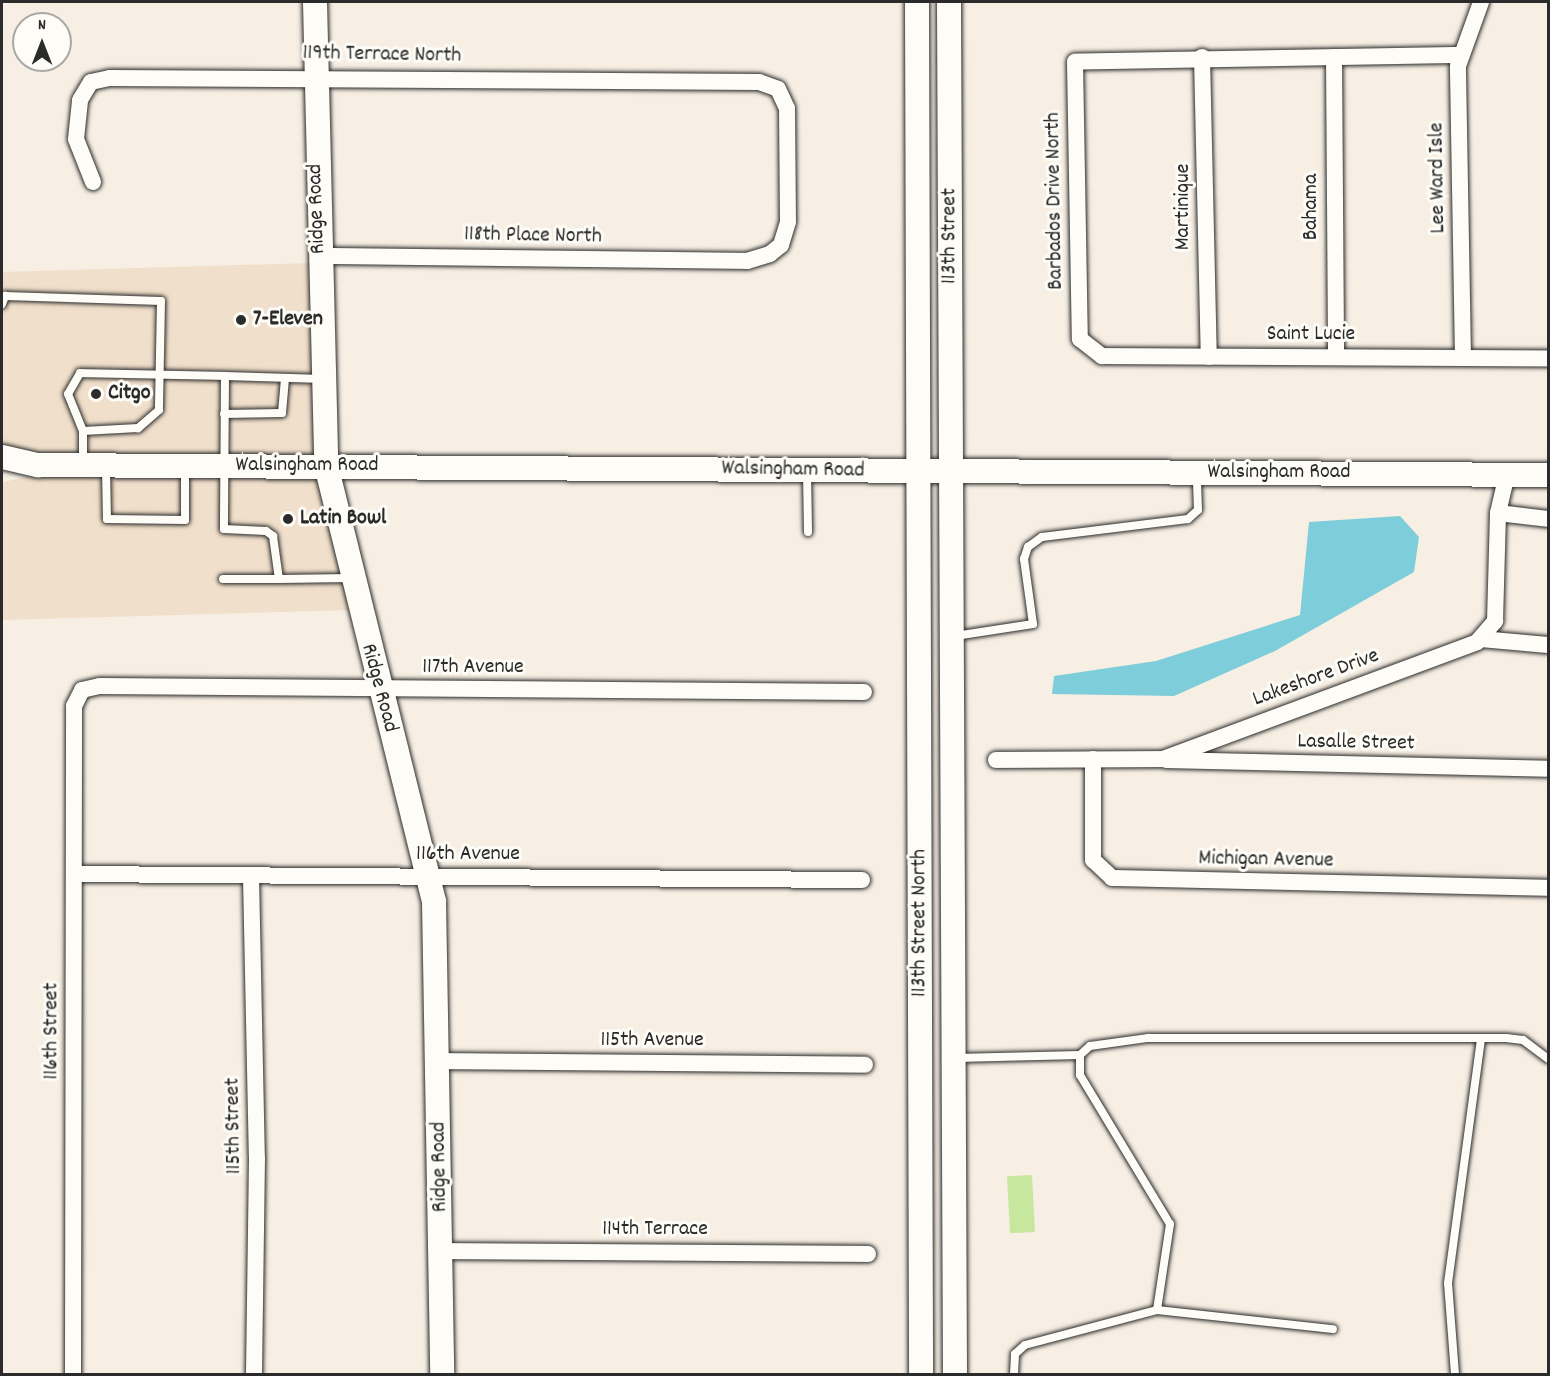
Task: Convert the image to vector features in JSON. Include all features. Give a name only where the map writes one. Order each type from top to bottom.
[{"type":"street","name":"Ridge Road","points":[[315,2],[313,77],[326,465],[351,579],[429,877],[439,1061],[442,1374]]},
{"type":"street","name":"113th Street","points":[[917,2],[920,471]]},
{"type":"street","name":"113th Street","points":[[949,2],[950,471]]},
{"type":"street","name":"Lee Ward Isle","points":[[1463,358],[1460,55],[1481,2]]},
{"type":"street","points":[[1202,57],[1460,55]]},
{"type":"street","name":"Barbados Drive North","points":[[1080,339],[1075,62],[1202,57]]},
{"type":"street","name":"Martinique","points":[[1202,57],[1209,357]]},
{"type":"street","name":"Bahama","points":[[1334,57],[1336,357]]},
{"type":"street","name":"119th Terrace North","points":[[93,182],[76,139],[80,100],[91,82],[313,77],[759,82],[778,89],[787,108],[788,222],[781,245],[747,261]]},
{"type":"street","name":"118th Place North","points":[[319,256],[747,261]]},
{"type":"street","name":"Saint Lucie","points":[[1080,339],[1102,356],[1548,358]]},
{"type":"street","name":"Walsingham Road","points":[[2,457],[38,465],[326,465],[1548,475]]},
{"type":"street","name":"Walsingham Road","points":[[2,473],[38,465]]},
{"type":"street","name":"113th Street North","points":[[920,471],[921,1374]]},
{"type":"street","name":"113th Street North","points":[[950,471],[955,1374]]},
{"type":"street","points":[[1481,639],[1495,621],[1498,513],[1507,474]]},
{"type":"street","points":[[1498,513],[1548,519]]},
{"type":"street","points":[[1481,639],[1548,645]]},
{"type":"street","name":"Lakeshore Drive","points":[[996,760],[1163,759],[1481,639]]},
{"type":"street","name":"117th Avenue","points":[[82,690],[100,686],[379,690],[864,692]]},
{"type":"street","name":"116th Street","points":[[73,1374],[74,706],[82,690]]},
{"type":"street","name":"Michigan Avenue","points":[[1092,759],[1094,860],[1103,875],[1112,878],[1548,888]]},
{"type":"street","name":"Lasalle Street","points":[[1163,759],[1548,769]]},
{"type":"street","name":"116th Avenue","points":[[74,874],[862,880]]},
{"type":"street","name":"115th Street","points":[[251,877],[257,1158],[254,1374]]},
{"type":"street","name":"115th Avenue","points":[[439,1061],[865,1065]]},
{"type":"street","name":"114th Terrace","points":[[441,1251],[868,1254]]},
{"type":"lane","points":[[2,304],[5,297],[161,301],[164,373],[159,411],[150,422],[128,429],[83,431]]},
{"type":"lane","points":[[185,465],[184,520],[107,519],[95,465],[68,394],[80,373],[164,373],[323,379]]},
{"type":"lane","points":[[225,376],[224,529],[266,531],[273,536],[279,579]]},
{"type":"lane","points":[[224,414],[282,413],[285,378]]},
{"type":"lane","points":[[807,470],[808,532]]},
{"type":"lane","points":[[951,636],[1033,624],[1024,559],[1028,546],[1042,537],[1188,519],[1198,510],[1197,472]]},
{"type":"lane","points":[[223,579],[351,579]]},
{"type":"lane","points":[[954,1058],[1080,1055],[1090,1046],[1148,1038],[1523,1040],[1548,1059]]},
{"type":"lane","points":[[1455,1374],[1448,1283],[1481,1039]]},
{"type":"lane","points":[[1080,1055],[1080,1075],[1170,1224],[1156,1310]]},
{"type":"lane","points":[[1014,1374],[1015,1354],[1025,1345],[1156,1310],[1333,1329]]},
{"type":"shaded area","points":[[311,263],[318,456],[44,456],[2,448],[2,272]]},
{"type":"shaded area","points":[[39,475],[319,475],[350,610],[2,620],[2,482]]},
{"type":"green space","points":[[1032,1175],[1035,1232],[1010,1233],[1007,1176]]},
{"type":"water","points":[[1400,516],[1419,537],[1414,572],[1275,651],[1174,696],[1052,694],[1054,676],[1156,661],[1300,615],[1309,522]]},
{"type":"place","name":"7-Eleven","points":[[241,320]]},
{"type":"place","name":"Citgo","points":[[96,394]]},
{"type":"place","name":"Latin Bowl","points":[[288,519]]}]
